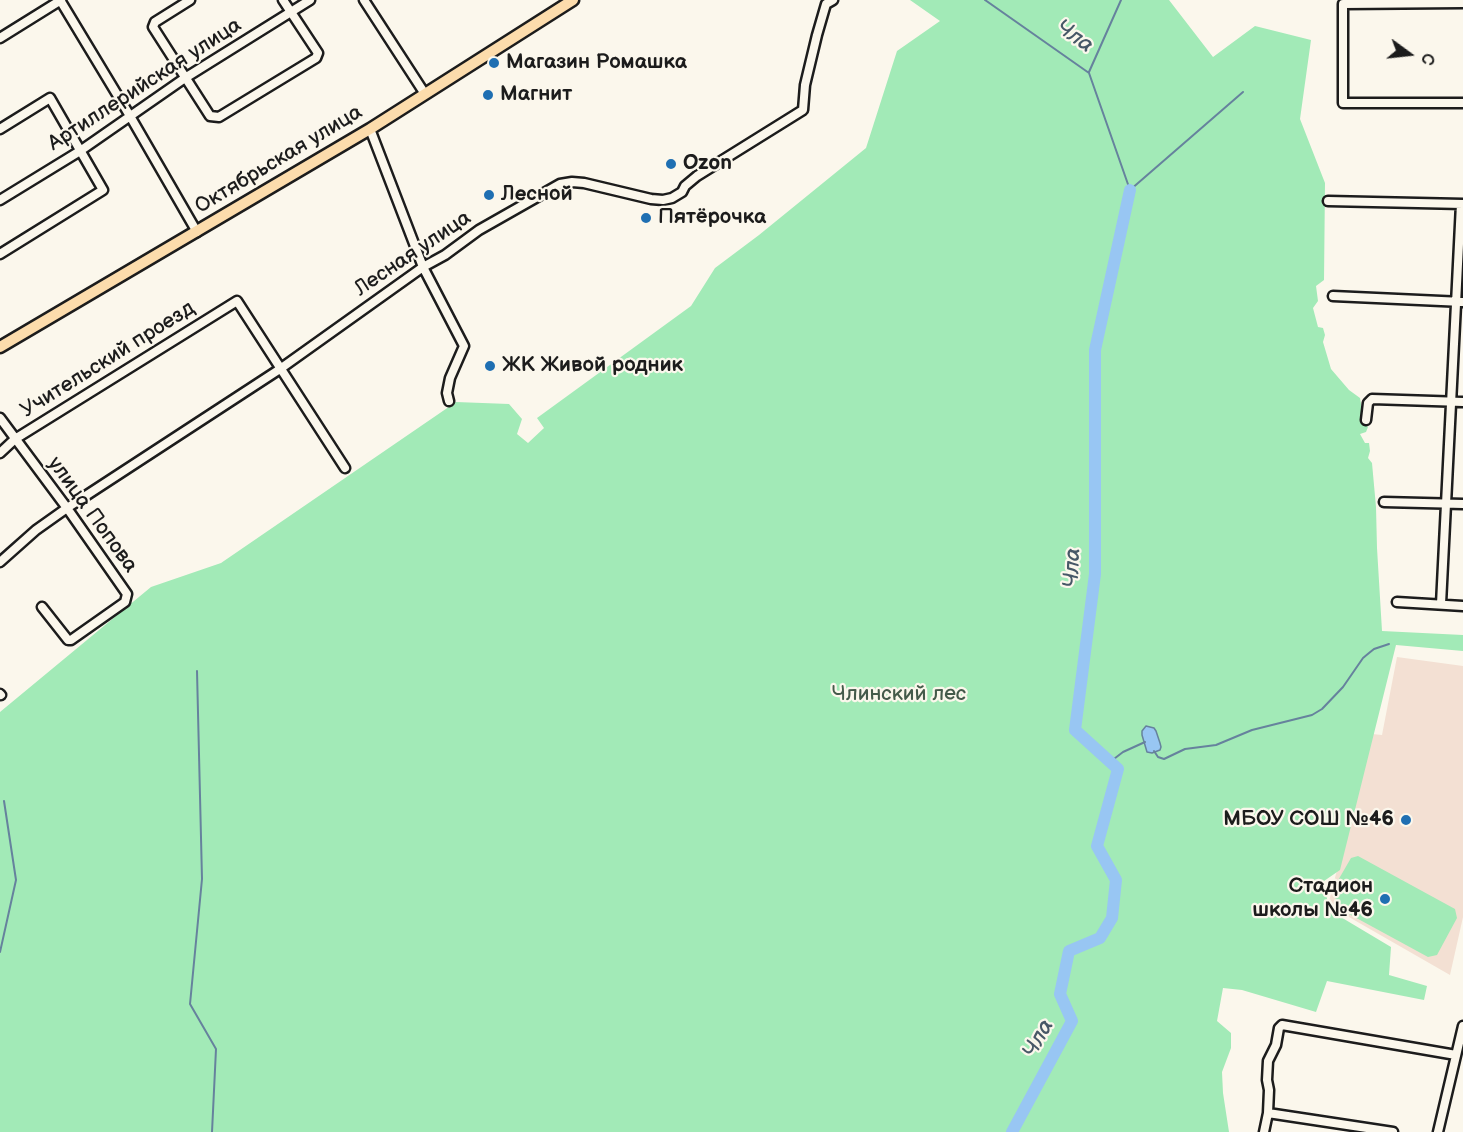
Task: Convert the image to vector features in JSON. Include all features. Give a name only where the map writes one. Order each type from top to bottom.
[{"type":"main road","name":"Октябрьская улица","points":[[0,346],[370,129],[573,0]]},
{"type":"street","points":[[0,38],[60,0],[197,232]]},
{"type":"street","points":[[190,0],[155,22],[153,27],[210,116],[219,117],[316,58],[318,53],[283,0]]},
{"type":"street","name":"Артиллерийская улица","points":[[0,200],[80,151],[185,78],[310,0]]},
{"type":"street","points":[[364,0],[425,94]]},
{"type":"street","name":"Лесная улица","points":[[0,562],[36,530],[67,508],[280,369],[423,267],[445,255],[479,230],[560,184],[584,183],[663,200],[682,192],[685,186],[697,176],[803,110],[805,85],[817,35],[826,4],[833,0]]},
{"type":"street","points":[[1463,3],[1343,4],[1343,103],[1463,103]]},
{"type":"street","points":[[0,129],[50,98],[103,190],[0,254]]},
{"type":"street","points":[[370,129],[423,267],[464,346],[450,378],[447,393],[449,401]]},
{"type":"street","points":[[1328,201],[1462,204],[1460,302],[1441,604]]},
{"type":"street","points":[[1333,296],[1460,302]]},
{"type":"street","name":"Учительский проезд","points":[[0,453],[15,439],[237,301],[280,369]]},
{"type":"street","points":[[280,369],[345,468]]},
{"type":"street","points":[[1366,420],[1368,403],[1372,399],[1463,402]]},
{"type":"street","name":"улица Попова","points":[[0,418],[127,594],[125,602],[71,640],[68,640],[42,607]]},
{"type":"street","points":[[1384,502],[1463,504]]},
{"type":"street","points":[[1397,602],[1463,606]]},
{"type":"street","points":[[1264,1132],[1268,1113],[1268,1061],[1282,1025],[1456,1055]]},
{"type":"street","points":[[1438,1132],[1463,1026]]},
{"type":"street","points":[[1268,1113],[1393,1132]]},
{"type":"shaded area","name":"МБОУ СОШ №46","points":[[1397,657],[1463,666],[1463,917],[1450,975],[1328,905],[1372,734],[1382,735]]},
{"type":"green space","name":"Члинский лес","points":[[910,0],[1169,0],[1213,57],[1255,26],[1311,40],[1300,119],[1325,183],[1324,280],[1316,286],[1318,301],[1313,308],[1318,327],[1323,328],[1325,335],[1323,342],[1331,369],[1349,390],[1360,398],[1364,423],[1368,427],[1366,432],[1360,434],[1365,443],[1369,443],[1368,458],[1372,463],[1382,631],[1463,635],[1463,651],[1396,645],[1340,870],[1324,881],[1329,910],[1391,947],[1389,975],[1427,986],[1424,1000],[1327,981],[1316,1012],[1242,990],[1223,988],[1217,1021],[1231,1033],[1231,1048],[1222,1072],[1229,1132],[0,1132],[0,712],[151,587],[221,563],[456,402],[509,404],[522,419],[517,434],[528,443],[544,428],[537,418],[691,306],[715,268],[866,148],[897,51],[940,21]]},
{"type":"green space","name":"Стадион школы №46","points":[[1358,856],[1455,909],[1457,918],[1437,955],[1428,957],[1338,908],[1333,889],[1351,858]]},
{"type":"water","points":[[1146,726],[1156,731],[1160,750],[1147,752],[1142,735]]},
{"type":"waterway","name":"Чла","points":[[985,0],[1089,73],[1130,190],[1243,92]]},
{"type":"waterway","points":[[1089,72],[1121,0]]},
{"type":"waterway","name":"Чла","points":[[1012,1132],[1072,1021],[1060,994],[1069,951],[1100,938],[1112,918],[1116,880],[1097,846],[1118,769],[1075,730],[1095,574],[1095,350],[1130,190]]},
{"type":"waterway","points":[[1154,751],[1158,757],[1164,759],[1185,749],[1216,745],[1252,730],[1312,715],[1322,709],[1343,687],[1363,658],[1374,649],[1389,644]]},
{"type":"waterway","points":[[197,671],[202,879],[190,1004],[216,1049],[212,1132]]},
{"type":"waterway","points":[[1110,762],[1123,752],[1145,742]]},
{"type":"waterway","points":[[0,952],[16,880],[4,801]]},
{"type":"place","name":"Магазин Ромашка","points":[[494,63]]},
{"type":"place","name":"Магнит","points":[[488,95]]},
{"type":"place","name":"Ozon","points":[[671,164]]},
{"type":"place","name":"Лесной","points":[[489,195]]},
{"type":"place","name":"Пятёрочка","points":[[646,218]]},
{"type":"place","name":"ЖК Живой родник","points":[[490,366]]},
{"type":"place","name":"МБОУ СОШ №46","points":[[1406,820]]},
{"type":"place","name":"Стадион школы №46","points":[[1385,899]]}]
